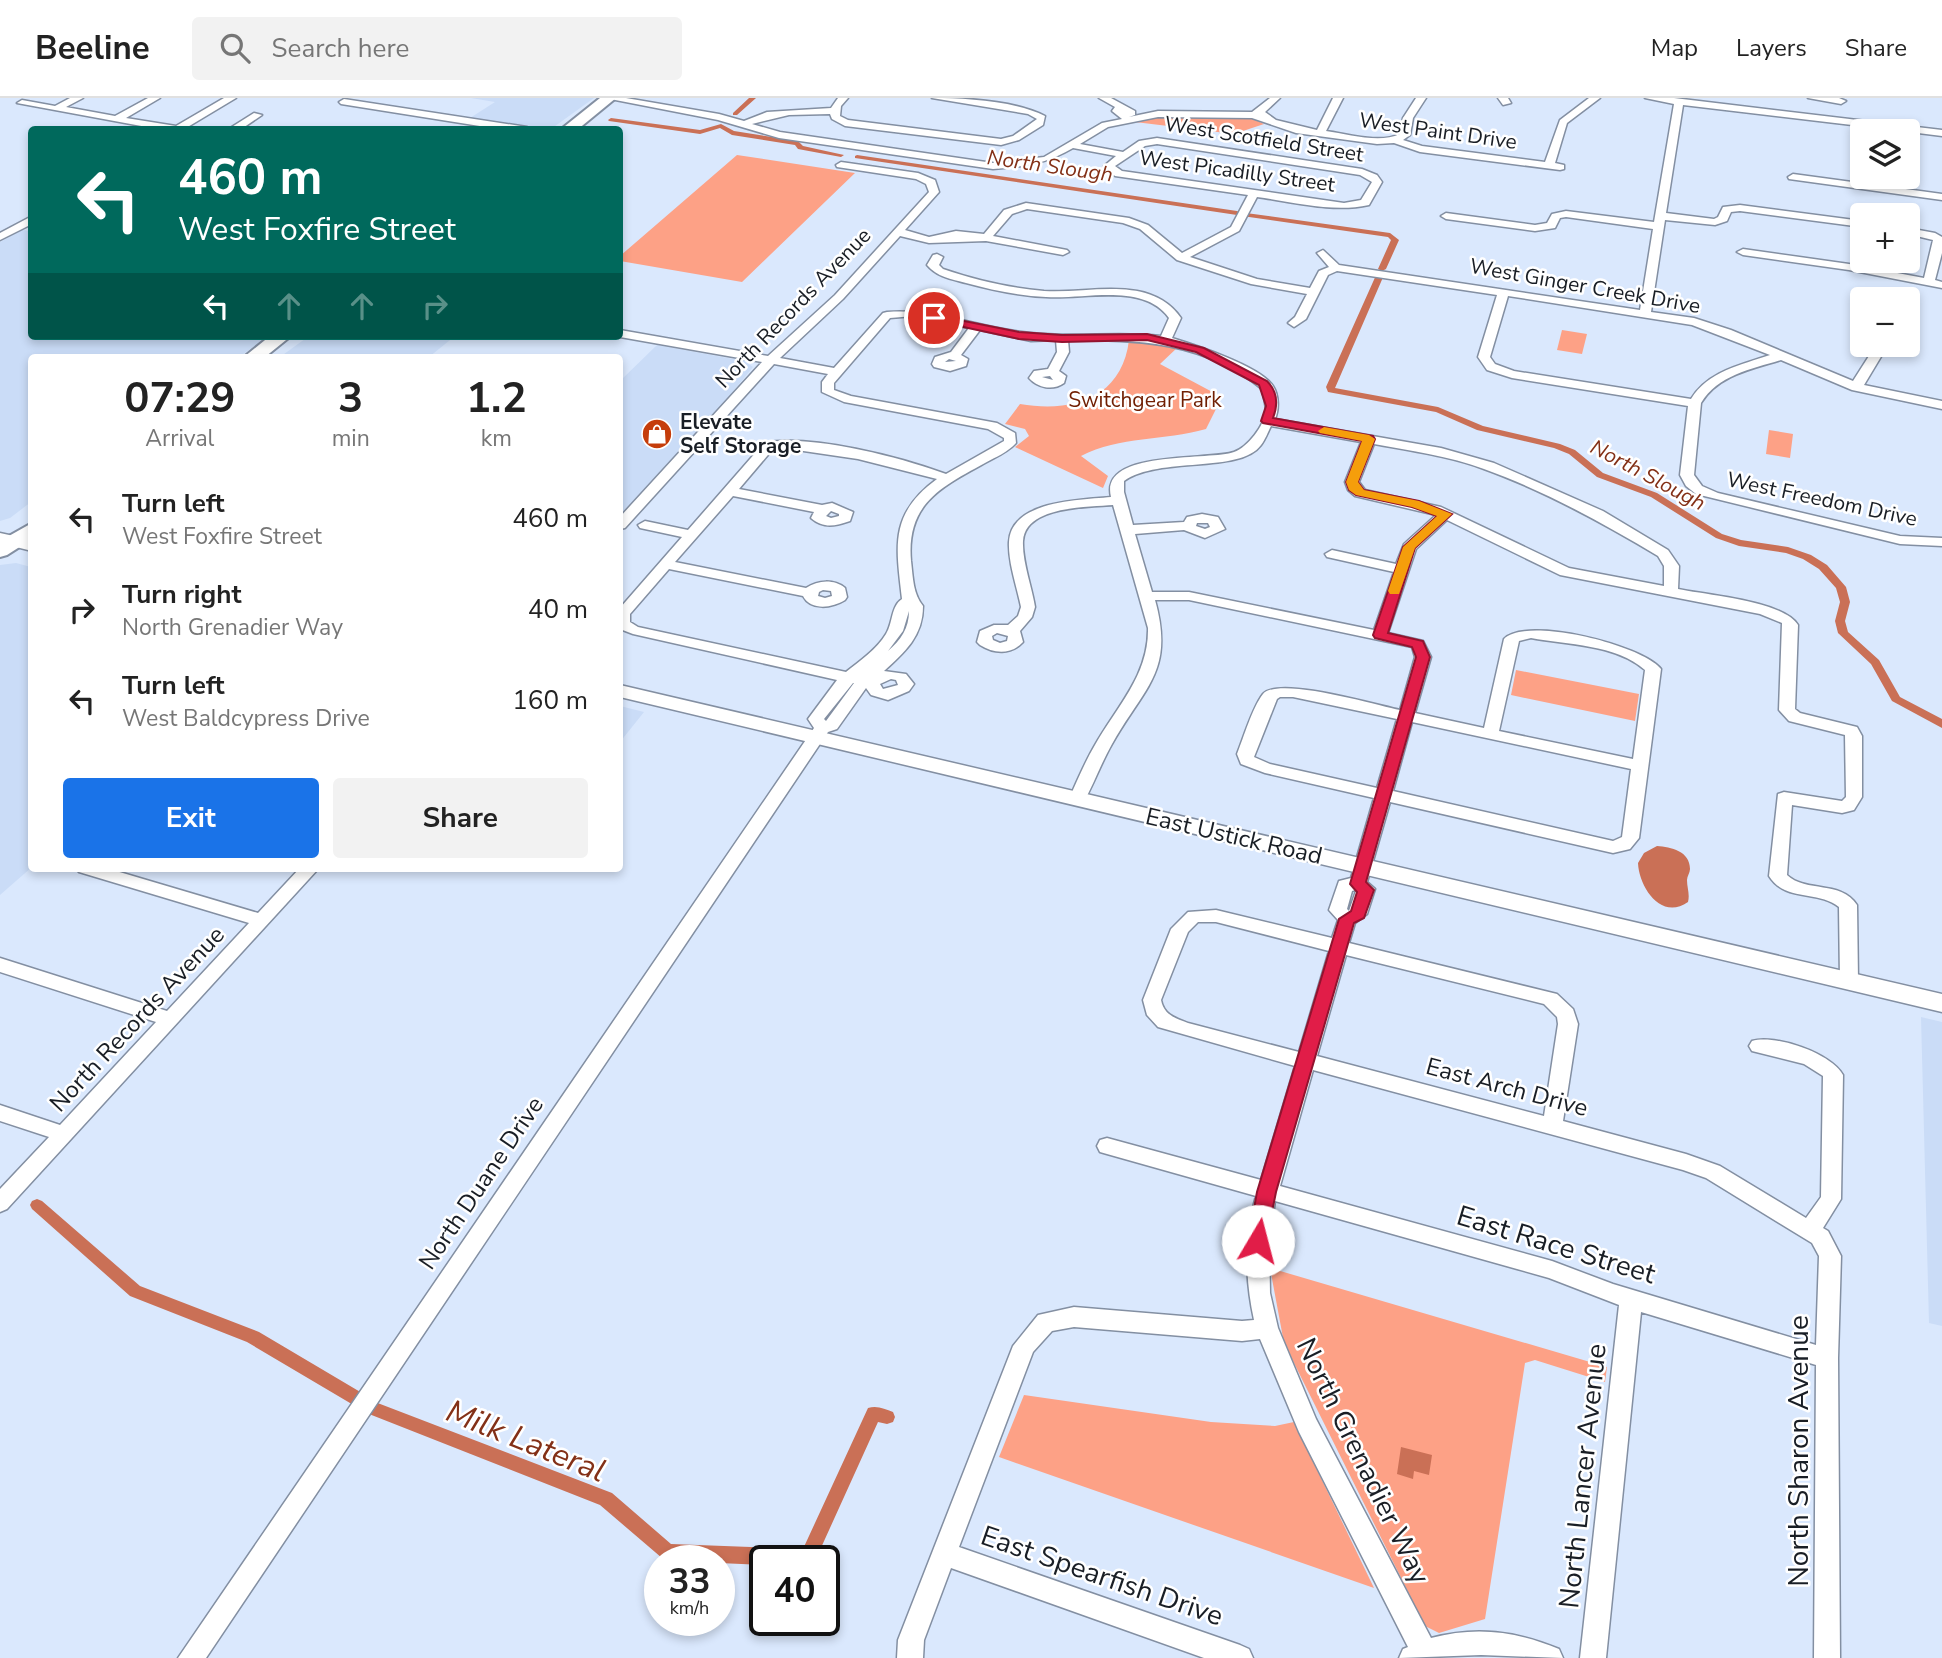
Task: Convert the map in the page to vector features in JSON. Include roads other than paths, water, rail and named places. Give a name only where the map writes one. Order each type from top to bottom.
[{"type":"highway","points":[[573,126],[616,98]]},
{"type":"highway","points":[[586,126],[616,98]]},
{"type":"highway","points":[[259,354],[287,340]]},
{"type":"highway","points":[[273,354],[289,340]]},
{"type":"highway","points":[[8,544],[28,518]]},
{"type":"highway","points":[[8,544],[28,532]]},
{"type":"main road","points":[[8,544],[28,558]]},
{"type":"main road","name":"East Ustick Road","points":[[623,692],[818,732],[1361,875],[1942,1003]]},
{"type":"street","points":[[55,110],[78,98]]},
{"type":"street","points":[[116,119],[155,98]]},
{"type":"street","points":[[182,126],[231,98]]},
{"type":"street","points":[[616,98],[719,117]]},
{"type":"street","points":[[663,98],[701,106],[715,111],[719,117]]},
{"type":"street","points":[[843,98],[836,105],[835,117],[845,123],[1001,142],[1016,138],[1040,123],[1042,118],[1030,112],[937,98]]},
{"type":"street","points":[[1104,98],[1119,108],[1117,111],[1124,116],[1132,117]]},
{"type":"street","points":[[1257,114],[1274,98]]},
{"type":"street","points":[[1320,134],[1338,98]]},
{"type":"street","points":[[1395,140],[1405,135],[1408,118],[1421,98]]},
{"type":"street","name":"West Paint Drive","points":[[719,117],[779,135],[993,166],[1040,161],[1105,125],[1132,117],[1176,113],[1257,114],[1296,130],[1377,141],[1395,140],[1420,149],[1555,167],[1563,121],[1595,98]]},
{"type":"street","points":[[1650,98],[1679,102],[1735,103],[1850,122]]},
{"type":"street","points":[[1813,98],[1841,101]]},
{"type":"street","points":[[344,102],[501,126]]},
{"type":"street","points":[[1645,312],[1679,102]]},
{"type":"street","points":[[22,103],[159,126]]},
{"type":"street","points":[[746,127],[782,114],[835,111]]},
{"type":"street","points":[[239,126],[257,115]]},
{"type":"street","points":[[1920,131],[1942,134]]},
{"type":"street","name":"West Scotfield Street","points":[[1126,153],[1149,141],[1203,146],[1374,177],[1377,182],[1368,200],[1358,205]]},
{"type":"street","points":[[1076,142],[1126,153]]},
{"type":"street","name":"North Records Avenue","points":[[623,522],[771,360],[839,297],[934,192],[931,182],[918,176],[841,165],[857,148]]},
{"type":"street","name":"West Picadilly Street","points":[[1126,153],[1109,166],[1119,174],[1344,206],[1358,205]]},
{"type":"street","points":[[1793,177],[1850,185]]},
{"type":"street","points":[[1880,189],[1942,197]]},
{"type":"street","points":[[1181,258],[1235,229],[1254,193]]},
{"type":"street","points":[[986,238],[1008,212],[1016,207],[1037,206],[1135,222],[1181,258],[1255,282],[1314,292]]},
{"type":"street","points":[[1446,216],[1535,228],[1551,226],[1556,216],[1566,214],[1715,222],[1723,219],[1727,209],[1740,208],[1850,223]]},
{"type":"street","points":[[0,237],[28,221]]},
{"type":"street","points":[[1920,232],[1938,239],[1939,254],[1929,270],[1936,285]]},
{"type":"street","points":[[895,235],[935,248],[986,238],[1063,251]]},
{"type":"street","points":[[935,248],[946,273],[1042,293],[1123,292],[1151,298],[1168,307],[1175,318],[1165,340]]},
{"type":"street","points":[[1744,252],[1849,267],[1936,285]]},
{"type":"street","points":[[1294,323],[1300,319],[1323,273],[1336,268],[1323,253]]},
{"type":"street","name":"West Ginger Creek Drive","points":[[1336,268],[1645,312],[1705,326],[1856,387],[1942,405]]},
{"type":"street","points":[[1504,291],[1484,357],[1491,367],[1512,374],[1695,403],[1699,393],[1709,384],[1781,356]]},
{"type":"street","points":[[623,613],[765,449],[775,444],[791,444],[914,467],[949,479],[1010,443],[1010,436],[992,426],[848,400],[828,392],[828,382],[883,319],[895,313],[914,313],[1019,335],[1062,338],[1130,336],[1165,340],[1200,350],[1263,383],[1268,388],[1272,406],[1255,445],[1237,456],[1146,468],[1127,473],[1116,486],[1156,636],[1155,652],[1128,710],[1103,744],[1077,799]]},
{"type":"street","points":[[955,355],[976,327]]},
{"type":"street","points":[[623,334],[837,372]]},
{"type":"street","points":[[1052,372],[1063,352],[1062,338]]},
{"type":"street","points":[[1856,387],[1875,357]]},
{"type":"street","name":"West Freedom Drive","points":[[1695,403],[1687,475],[1695,488],[1714,496],[1940,548]]},
{"type":"street","points":[[1267,421],[1441,452],[1478,462],[1598,514],[1671,560],[1673,568],[1670,593]]},
{"type":"street","points":[[1369,439],[1352,482],[1353,487],[1360,492],[1446,514],[1565,572],[1785,616],[1790,625],[1787,710],[1795,717],[1851,731],[1854,736],[1854,797],[1848,806],[1842,807],[1784,798],[1778,876],[1785,884],[1836,896],[1848,905],[1849,981]]},
{"type":"street","name":"North Duane Drive","points":[[191,1658],[818,732],[831,725],[862,680],[894,655],[912,633],[917,611],[916,606],[909,601],[905,527],[920,501],[949,479]]},
{"type":"street","points":[[730,491],[822,509]]},
{"type":"street","points":[[1011,631],[1025,617],[1028,607],[1016,542],[1016,533],[1021,524],[1042,511],[1119,500]]},
{"type":"street","points":[[1146,596],[1189,596],[1380,635],[1409,547],[1446,514]]},
{"type":"street","points":[[645,525],[691,535]]},
{"type":"street","points":[[1127,530],[1189,526]]},
{"type":"street","points":[[1332,554],[1401,569]]},
{"type":"street","points":[[665,565],[810,593]]},
{"type":"street","points":[[623,625],[634,631],[862,680]]},
{"type":"street","points":[[1490,734],[1512,639],[1517,636],[1531,634],[1631,653],[1648,662],[1653,669],[1640,766],[1630,838],[1624,845],[1613,847],[1265,768],[1247,760],[1246,748],[1270,696],[1277,692],[1293,692],[1640,766]]},
{"type":"street","name":"North Grenadier Way","points":[[1380,635],[1418,644],[1423,657],[1361,875],[1345,885],[1338,910],[1347,919],[1261,1214],[1259,1293],[1267,1328],[1307,1424],[1421,1656]]},
{"type":"street","points":[[99,872],[262,920]]},
{"type":"street","name":"North Records Avenue","points":[[0,1203],[306,872]]},
{"type":"street","name":"East Arch Drive","points":[[1339,946],[1216,916],[1194,916],[1180,929],[1152,1006],[1158,1016],[1171,1025],[1686,1162],[1713,1172],[1818,1238]]},
{"type":"street","points":[[1339,946],[1535,993],[1560,1005],[1566,1014],[1567,1024],[1552,1126]]},
{"type":"street","points":[[0,965],[171,1019]]},
{"type":"street","points":[[1759,1046],[1814,1060],[1830,1069],[1833,1075],[1832,1199],[1818,1238]]},
{"type":"street","points":[[0,1113],[64,1135]]},
{"type":"street","name":"East Race Street","points":[[1107,1146],[1552,1270],[1631,1300],[1827,1358]]},
{"type":"street","name":"North Sharon Avenue","points":[[1818,1238],[1830,1268],[1827,1358],[1828,1658]]},
{"type":"street","name":"North Lancer Avenue","points":[[1593,1658],[1631,1300]]},
{"type":"street","points":[[910,1658],[911,1640],[1024,1346],[1046,1322],[1074,1317],[1242,1331],[1267,1328]]},
{"type":"street","name":"East Spearfish Drive","points":[[944,1554],[1207,1653],[1240,1658]]},
{"type":"street","points":[[1421,1656],[1463,1643],[1486,1641],[1516,1645],[1550,1658]]},
{"type":"waterway","name":"North Slough","points":[[735,114],[753,98]]},
{"type":"waterway","name":"North Slough","points":[[611,120],[700,132],[721,126],[732,133],[798,143],[800,148],[841,155]]},
{"type":"waterway","name":"North Slough","points":[[857,157],[1237,213]]},
{"type":"waterway","name":"North Slough","points":[[1249,215],[1390,235],[1395,240],[1382,269]]},
{"type":"waterway","name":"North Slough","points":[[1380,275],[1331,390],[1438,410],[1480,428],[1557,446],[1572,452],[1600,475],[1654,495],[1719,536],[1739,543],[1788,550],[1807,557],[1823,567],[1841,587],[1845,602],[1840,621],[1843,633],[1875,662],[1896,699],[1942,724]]},
{"type":"waterway","name":"Milk Lateral","points":[[37,1205],[135,1291],[253,1337],[356,1398]]},
{"type":"waterway","name":"Milk Lateral","points":[[375,1409],[606,1499],[668,1552],[808,1558],[874,1413],[887,1417]]},
{"type":"place","name":"Elevate Self Storage","points":[[657,434]]},
{"type":"park label","name":"Switchgear Park","points":[[1145,400]]}]
